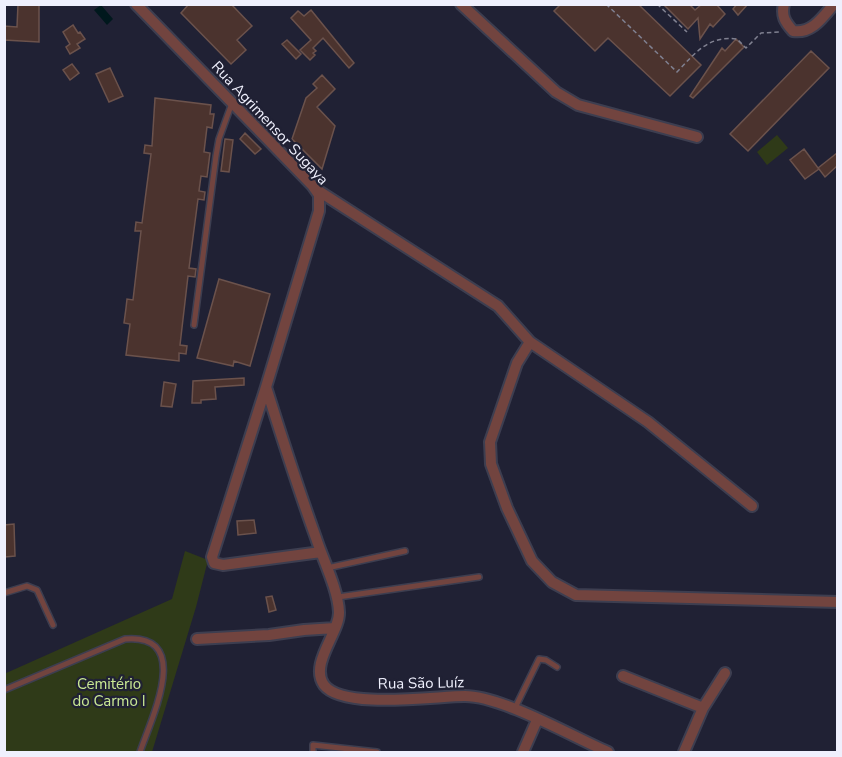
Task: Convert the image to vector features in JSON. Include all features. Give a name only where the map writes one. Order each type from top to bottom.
[{"type":"street","name":"Rua Agrimensor Sugaya","points":[[136,4],[232,101],[319,195],[319,211],[212,560],[216,564],[223,565],[321,552]]},
{"type":"street","points":[[460,4],[556,92],[578,105],[697,137]]},
{"type":"street","points":[[784,4],[783,15],[791,28],[800,32],[809,29],[834,4]]},
{"type":"street","points":[[315,189],[498,306],[530,342],[648,422],[752,506]]},
{"type":"street","points":[[530,342],[517,363],[490,442],[491,464],[507,508],[532,561],[552,582],[576,595],[837,602]]},
{"type":"street","points":[[197,639],[335,628],[339,612],[336,597],[293,475],[266,387]]},
{"type":"street","name":"Rua São Luíz","points":[[335,628],[325,649],[321,665],[323,682],[336,694],[378,700],[469,696],[496,702],[608,753]]},
{"type":"street","points":[[684,753],[703,708],[725,673]]},
{"type":"street","points":[[623,676],[703,708]]},
{"type":"street","points":[[524,753],[537,720]]},
{"type":"lane","points":[[194,325],[216,156],[219,139],[232,101]]},
{"type":"lane","points":[[327,568],[405,551]]},
{"type":"lane","points":[[336,597],[479,577]]},
{"type":"lane","points":[[4,593],[27,586],[37,590],[53,625]]},
{"type":"lane","points":[[4,690],[125,639],[135,638],[152,643],[159,649],[164,676],[140,753]]},
{"type":"lane","points":[[514,710],[539,659],[546,660],[557,667]]},
{"type":"lane","points":[[313,753],[314,745],[377,753]]},
{"type":"path","points":[[606,4],[677,72],[697,52],[716,39],[737,39],[746,48],[761,33],[783,32],[791,28]]},
{"type":"path","points":[[657,4],[687,32]]},
{"type":"green space","points":[[777,135],[788,148],[767,165],[757,152]]},
{"type":"green space","name":"Cemitério do Carmo I","points":[[185,551],[208,560],[152,752],[5,752],[4,674],[172,599]]},
{"type":"shaded area","points":[[101,5],[113,19],[107,25],[94,10]]},
{"type":"building","points":[[18,4],[39,4],[39,42],[4,40],[4,26],[17,27]]},
{"type":"building","points":[[189,4],[231,4],[252,26],[237,40],[246,50],[231,64],[181,13]]},
{"type":"building","points":[[561,4],[638,4],[701,65],[670,96],[608,38],[595,51],[554,11]]},
{"type":"building","points":[[663,4],[689,4],[695,10],[702,4],[716,4],[725,14],[713,27],[710,24],[700,39],[698,18],[688,29]]},
{"type":"building","points":[[737,4],[748,4],[738,15],[733,9]]},
{"type":"building","points":[[311,10],[354,63],[349,68],[323,38],[313,48],[316,51],[313,53],[315,55],[310,60],[300,50],[311,40],[291,18],[298,11],[304,16]]},
{"type":"building","points":[[73,25],[85,39],[77,44],[80,48],[70,54],[66,47],[70,44],[63,32]]},
{"type":"building","points":[[736,39],[744,47],[693,98],[690,96],[722,48],[725,51]]},
{"type":"building","points":[[287,40],[301,54],[296,59],[282,44]]},
{"type":"building","points":[[811,51],[829,68],[748,151],[730,134]]},
{"type":"building","points":[[72,64],[79,73],[70,80],[63,70]]},
{"type":"building","points":[[110,68],[123,96],[109,102],[96,74]]},
{"type":"building","points":[[322,75],[335,89],[317,107],[335,126],[322,169],[292,139],[306,98],[317,88],[313,84]]},
{"type":"building","points":[[155,98],[211,105],[210,114],[214,114],[212,128],[207,127],[204,152],[210,153],[207,177],[201,176],[199,191],[205,192],[204,200],[198,199],[189,268],[196,269],[195,277],[188,276],[180,345],[187,346],[186,354],[179,353],[179,361],[126,355],[130,324],[124,323],[127,299],[133,300],[141,231],[135,231],[136,222],[142,223],[151,154],[144,153],[145,145],[152,146]]},
{"type":"building","points":[[245,133],[261,149],[255,154],[240,139]]},
{"type":"building","points":[[225,139],[233,140],[229,172],[221,171]]},
{"type":"building","points":[[804,149],[818,168],[837,153],[837,166],[825,177],[819,169],[805,179],[790,160]]},
{"type":"building","points":[[219,279],[270,294],[250,366],[234,361],[233,366],[197,358]]},
{"type":"building","points":[[244,378],[244,385],[215,387],[216,399],[192,403],[193,381]]},
{"type":"building","points":[[164,382],[176,384],[172,407],[161,406]]},
{"type":"building","points":[[254,520],[256,533],[238,535],[237,521]]},
{"type":"building","points":[[14,524],[15,556],[5,557],[4,525]]},
{"type":"building","points":[[272,596],[276,610],[269,612],[266,597]]}]
